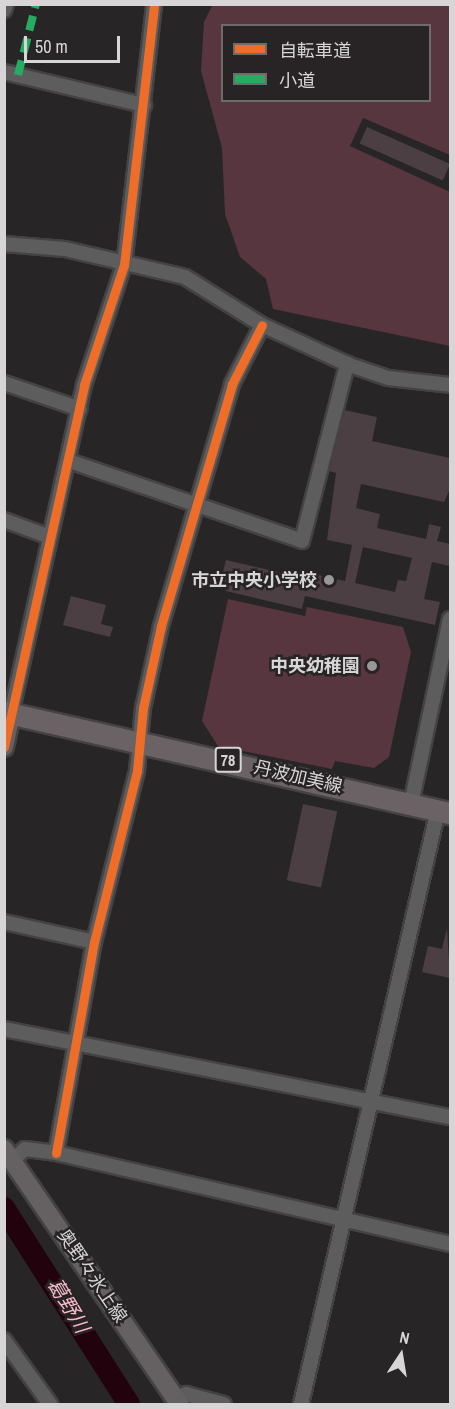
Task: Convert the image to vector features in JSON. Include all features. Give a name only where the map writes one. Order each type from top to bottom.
[{"type":"main road","name":"丹波加美線","points":[[8,713],[444,811]]},
{"type":"main road","points":[[4,747],[8,713]]},
{"type":"main road","name":"奥野々氷上線","points":[[9,1154],[177,1401]]},
{"type":"street","points":[[4,10],[6,4]]},
{"type":"street","points":[[8,713],[80,409],[124,265],[128,196],[144,105],[154,4]]},
{"type":"street","points":[[4,72],[144,105]]},
{"type":"street","points":[[4,244],[65,249],[197,282],[262,325],[347,364],[388,378],[450,385]]},
{"type":"street","points":[[56,1153],[79,1041],[94,942],[141,742],[161,626],[232,384],[262,325]]},
{"type":"street","points":[[69,461],[302,541],[347,364]]},
{"type":"street","points":[[4,383],[80,409]]},
{"type":"street","points":[[4,520],[50,537]]},
{"type":"street","points":[[411,804],[450,619]]},
{"type":"street","points":[[301,1404],[347,1219],[372,1099],[444,811]]},
{"type":"street","points":[[4,922],[94,942]]},
{"type":"street","points":[[4,1029],[79,1041],[372,1099],[450,1117]]},
{"type":"street","points":[[9,1154],[26,1149],[56,1153],[450,1244]]},
{"type":"street","points":[[4,1340],[50,1404]]},
{"type":"street","points":[[177,1401],[186,1394],[224,1404]]},
{"type":"shaded area","points":[[213,4],[450,5],[450,155],[363,118],[350,146],[450,192],[450,346],[273,309],[266,279],[240,257],[225,214],[222,148],[201,71],[204,22]]},
{"type":"shaded area","points":[[228,599],[305,616],[307,607],[403,627],[411,652],[389,757],[374,768],[335,761],[332,769],[218,746],[202,721]]},
{"type":"building","points":[[367,127],[450,164],[443,180],[360,143]]},
{"type":"building","points":[[344,410],[377,417],[372,441],[450,458],[450,489],[444,502],[361,484],[356,508],[380,514],[377,528],[426,539],[429,524],[441,527],[437,541],[450,544],[450,566],[432,562],[424,599],[440,602],[435,625],[305,596],[302,609],[226,591],[227,586],[220,584],[226,560],[317,581],[318,575],[345,581],[352,545],[327,540],[336,473],[329,471]],"holes":[[[363,547],[412,558],[406,581],[398,580],[395,592],[355,583]]]},
{"type":"building","points":[[71,596],[106,605],[101,624],[113,627],[110,637],[63,625]]},
{"type":"building","points":[[303,804],[337,811],[321,888],[287,880]]},
{"type":"building","points":[[447,928],[450,978],[422,972],[428,946],[442,949]]},
{"type":"waterway","name":"葛野川","points":[[4,1208],[129,1404]]},
{"type":"marked path","points":[[18,75],[36,4]]},
{"type":"cycle path","points":[[4,747],[84,385],[124,265],[154,4]]},
{"type":"cycle path","points":[[56,1153],[94,942],[137,771],[143,708],[161,626],[232,384],[262,325]]},
{"type":"place","name":"市立中央小学校","points":[[329,580]]},
{"type":"place","name":"中央幼稚園","points":[[372,666]]}]
